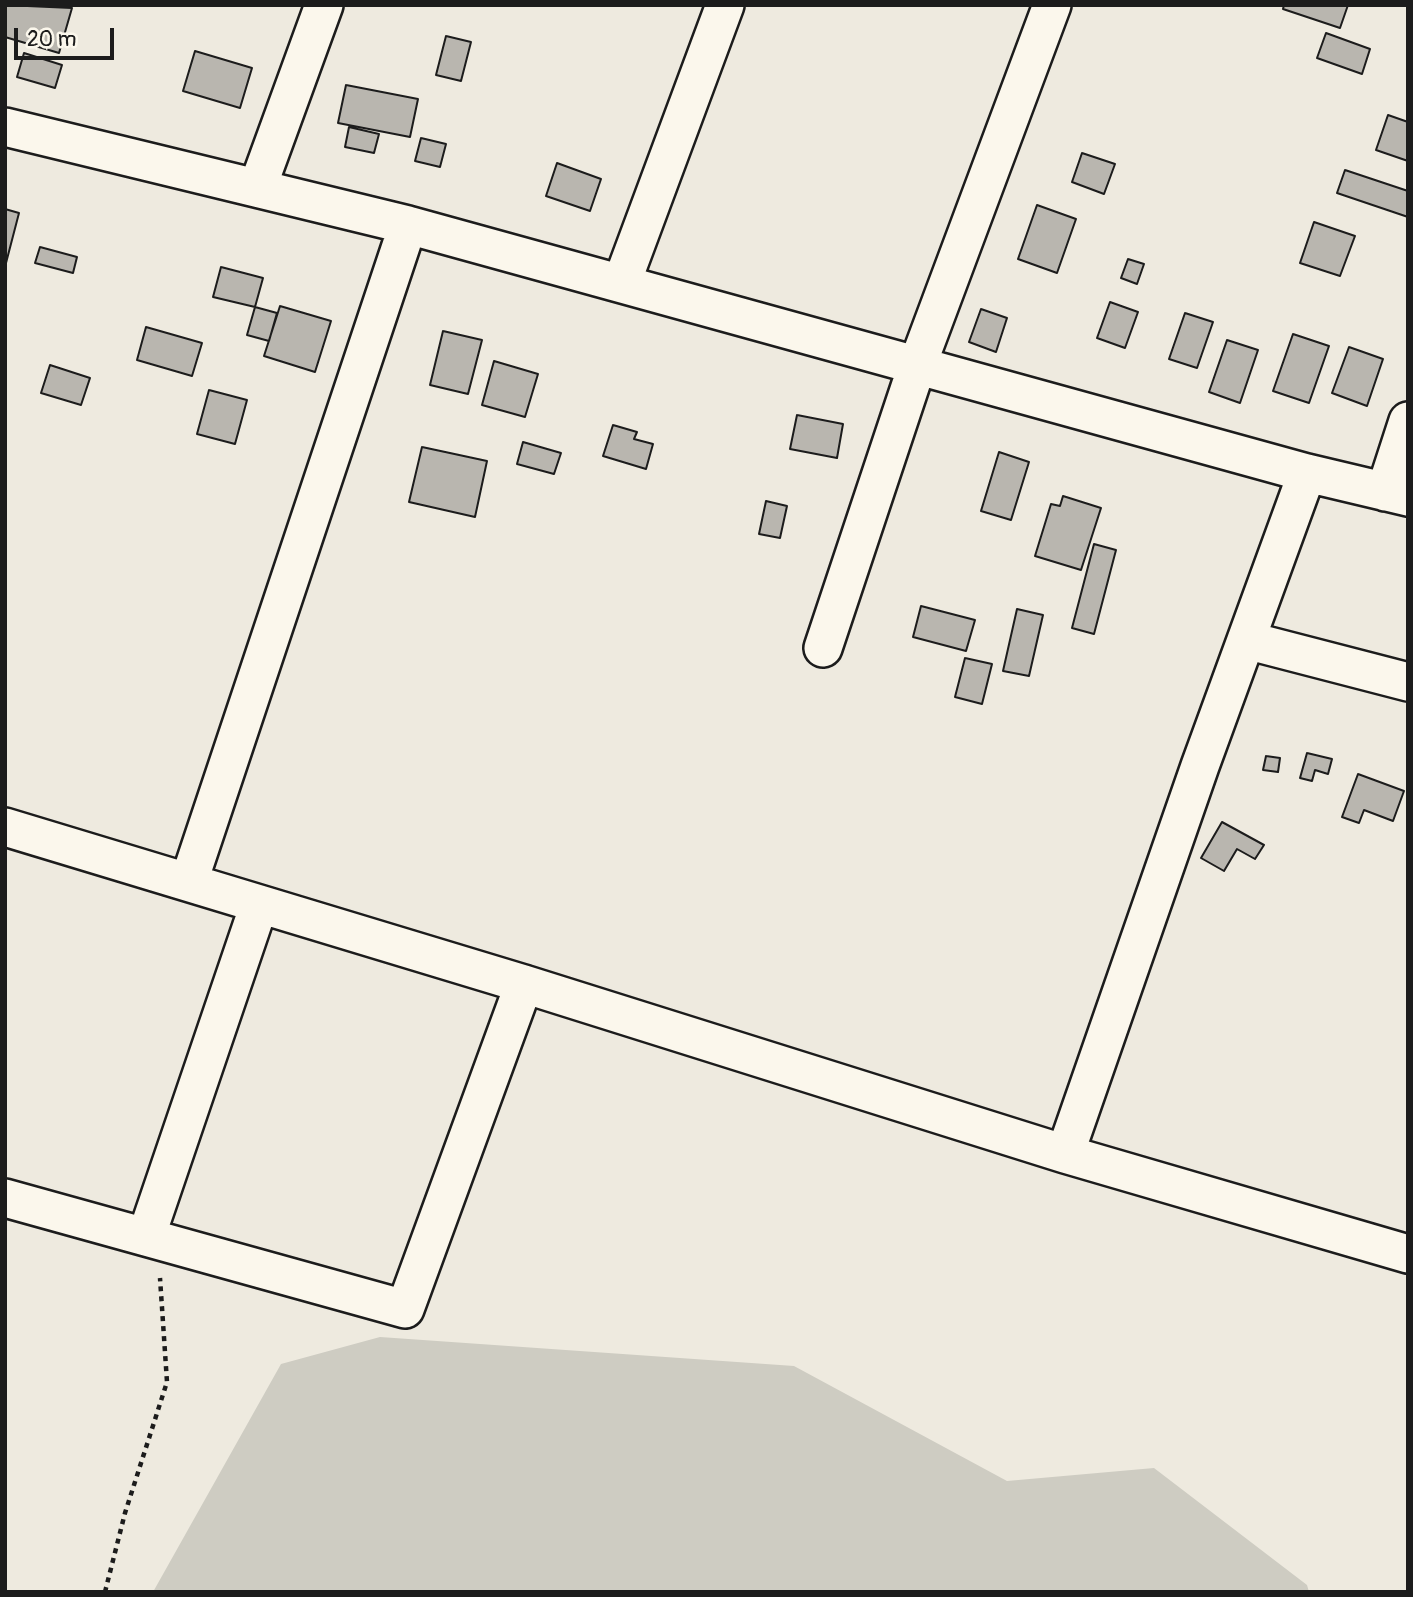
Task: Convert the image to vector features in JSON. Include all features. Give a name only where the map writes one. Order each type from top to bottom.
[{"type":"street","points":[[258,186],[324,5]]},
{"type":"street","points":[[622,282],[725,5]]},
{"type":"street","points":[[823,648],[918,366],[1052,5]]},
{"type":"street","points":[[5,127],[258,186],[408,225],[1307,473],[1397,495],[1408,421]]},
{"type":"street","points":[[189,881],[408,225]]},
{"type":"street","points":[[1065,1154],[1307,473]]},
{"type":"street","points":[[1246,640],[1408,682]]},
{"type":"street","points":[[5,827],[524,984],[1065,1154],[1408,1254]]},
{"type":"street","points":[[146,1237],[259,905]]},
{"type":"street","points":[[5,1198],[405,1309],[524,984]]},
{"type":"path","points":[[105,1592],[125,1513],[167,1382],[161,1279],[146,1237]]},
{"type":"shaded area","points":[[380,1337],[794,1366],[1007,1481],[1154,1468],[1307,1585],[1309,1592],[153,1592],[281,1364]]},
{"type":"building","points":[[5,5],[72,8],[59,53],[5,37]]},
{"type":"building","points":[[1284,5],[1348,5],[1340,28],[1283,9]]},
{"type":"building","points":[[1326,33],[1370,49],[1362,74],[1317,58]]},
{"type":"building","points":[[446,36],[471,42],[461,81],[436,75]]},
{"type":"building","points":[[195,51],[252,68],[240,108],[183,91]]},
{"type":"building","points":[[24,53],[62,65],[55,88],[17,77]]},
{"type":"building","points":[[346,85],[418,99],[410,137],[338,123]]},
{"type":"building","points":[[1388,115],[1408,122],[1408,161],[1376,150]]},
{"type":"building","points":[[349,127],[379,134],[374,153],[345,147]]},
{"type":"building","points":[[421,138],[446,144],[440,167],[415,161]]},
{"type":"building","points":[[1082,153],[1115,164],[1104,194],[1072,182]]},
{"type":"building","points":[[557,163],[601,179],[590,211],[546,196]]},
{"type":"building","points":[[1345,170],[1408,191],[1408,217],[1337,193]]},
{"type":"building","points":[[1037,205],[1076,219],[1057,273],[1018,259]]},
{"type":"building","points":[[5,209],[19,213],[6,263],[5,263]]},
{"type":"building","points":[[1314,222],[1355,236],[1340,276],[1300,263]]},
{"type":"building","points":[[40,247],[77,257],[73,273],[35,263]]},
{"type":"building","points":[[1128,259],[1144,264],[1137,284],[1121,278]]},
{"type":"building","points":[[221,267],[263,278],[255,307],[213,297]]},
{"type":"building","points":[[1110,302],[1138,312],[1125,348],[1097,338]]},
{"type":"building","points":[[280,306],[331,321],[315,372],[264,356]]},
{"type":"building","points":[[255,307],[277,313],[269,341],[247,335]]},
{"type":"building","points":[[981,309],[1007,318],[996,352],[969,342]]},
{"type":"building","points":[[1185,313],[1213,322],[1197,368],[1169,359]]},
{"type":"building","points":[[146,327],[202,343],[192,376],[137,360]]},
{"type":"building","points":[[443,331],[482,340],[468,394],[430,385]]},
{"type":"building","points":[[1293,334],[1329,346],[1309,403],[1273,391]]},
{"type":"building","points":[[1227,340],[1258,350],[1240,403],[1209,392]]},
{"type":"building","points":[[1349,347],[1383,359],[1367,406],[1332,393]]},
{"type":"building","points":[[494,361],[538,374],[525,417],[482,405]]},
{"type":"building","points":[[50,365],[90,378],[81,405],[41,393]]},
{"type":"building","points":[[209,390],[247,400],[235,444],[197,434]]},
{"type":"building","points":[[797,415],[843,424],[837,458],[790,449]]},
{"type":"building","points":[[613,425],[637,432],[634,439],[653,444],[646,469],[603,456]]},
{"type":"building","points":[[523,442],[561,453],[554,474],[517,464]]},
{"type":"building","points":[[422,447],[487,461],[475,517],[409,502]]},
{"type":"building","points":[[999,452],[1029,462],[1011,520],[981,511]]},
{"type":"building","points":[[1063,496],[1101,508],[1081,570],[1035,556],[1051,504],[1060,506]]},
{"type":"building","points":[[766,501],[787,506],[780,538],[759,534]]},
{"type":"building","points":[[1094,544],[1116,550],[1094,634],[1072,628]]},
{"type":"building","points":[[921,606],[975,620],[966,651],[913,637]]},
{"type":"building","points":[[1017,609],[1043,615],[1029,676],[1003,671]]},
{"type":"building","points":[[965,658],[992,664],[982,704],[955,697]]},
{"type":"building","points":[[1307,753],[1332,759],[1328,774],[1315,770],[1312,781],[1300,778]]},
{"type":"building","points":[[1266,756],[1280,758],[1278,772],[1263,770]]},
{"type":"building","points":[[1358,774],[1404,791],[1393,821],[1364,810],[1359,823],[1342,817]]},
{"type":"building","points":[[1222,822],[1264,845],[1255,859],[1237,849],[1224,871],[1201,858]]}]
